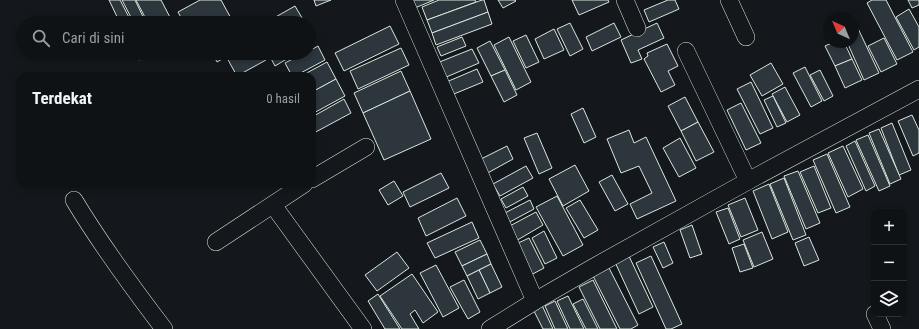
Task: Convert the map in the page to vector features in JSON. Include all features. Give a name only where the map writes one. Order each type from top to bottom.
[{"type":"street","points":[[404,0],[535,301]]},
{"type":"street","points":[[625,0],[638,28]]},
{"type":"street","points":[[729,0],[746,37]]},
{"type":"street","points":[[686,51],[748,182]]},
{"type":"street","points":[[490,329],[592,268],[919,89]]},
{"type":"street","points":[[316,176],[366,147]]},
{"type":"street","points":[[216,242],[298,188]]},
{"type":"street","points":[[74,200],[111,258],[164,329]]},
{"type":"street","points":[[273,205],[363,329]]},
{"type":"street","points":[[876,317],[882,329]]},
{"type":"building","points":[[109,0],[120,0],[128,16],[117,16]]},
{"type":"building","points":[[122,0],[135,0],[143,16],[130,16]]},
{"type":"building","points":[[136,0],[161,0],[169,16],[144,16]]},
{"type":"building","points":[[200,0],[221,0],[230,16],[180,16],[178,12]]},
{"type":"building","points":[[314,0],[331,0],[316,6]]},
{"type":"building","points":[[406,0],[434,0],[410,10]]},
{"type":"building","points":[[439,0],[475,0],[476,2],[427,20],[422,7]]},
{"type":"building","points":[[484,0],[488,12],[432,33],[427,20]]},
{"type":"building","points":[[498,0],[515,0],[516,1],[503,8]]},
{"type":"building","points":[[572,0],[608,0],[609,2],[579,15]]},
{"type":"building","points":[[668,0],[675,0],[679,9],[649,22],[644,10]]},
{"type":"building","points":[[872,0],[886,0],[913,52],[897,60],[867,3]]},
{"type":"building","points":[[908,0],[919,0],[919,5],[912,8]]},
{"type":"building","points":[[295,6],[301,16],[277,16]]},
{"type":"building","points":[[909,9],[919,27],[919,47],[914,50],[896,17]]},
{"type":"building","points":[[488,12],[492,24],[436,45],[432,33]]},
{"type":"building","points":[[570,23],[583,49],[570,56],[557,29]]},
{"type":"building","points":[[614,23],[621,37],[592,51],[586,37]]},
{"type":"building","points":[[657,23],[664,38],[638,50],[642,59],[631,63],[621,40]]},
{"type":"building","points":[[390,26],[399,44],[344,71],[335,53]]},
{"type":"building","points":[[554,29],[564,50],[544,59],[535,39]]},
{"type":"building","points":[[859,30],[879,73],[864,80],[850,48],[859,48]]},
{"type":"building","points":[[526,35],[539,62],[526,68],[513,41]]},
{"type":"building","points":[[462,37],[466,46],[441,56],[437,47]]},
{"type":"building","points":[[509,37],[531,82],[516,90],[494,45]]},
{"type":"building","points":[[884,38],[897,64],[881,72],[868,46]]},
{"type":"building","points":[[490,41],[505,70],[491,76],[477,48]]},
{"type":"building","points":[[667,44],[678,66],[668,71],[675,85],[661,92],[644,59],[648,56],[647,53]]},
{"type":"building","points":[[318,46],[325,60],[302,72],[290,72],[285,63],[291,60],[316,60],[316,47]]},
{"type":"building","points":[[401,48],[409,65],[358,89],[350,71]]},
{"type":"building","points":[[826,48],[847,48],[852,59],[835,66]]},
{"type":"building","points":[[472,49],[479,63],[444,78],[437,63]]},
{"type":"building","points":[[852,59],[862,80],[845,88],[835,66]]},
{"type":"building","points":[[228,60],[266,60],[244,72],[235,72]]},
{"type":"building","points":[[272,60],[285,60],[275,66]]},
{"type":"building","points":[[327,62],[336,79],[316,90],[316,72],[308,72]]},
{"type":"building","points":[[771,63],[783,84],[762,96],[750,75]]},
{"type":"building","points":[[805,67],[822,101],[811,107],[793,73]]},
{"type":"building","points":[[477,69],[483,82],[449,96],[444,83]]},
{"type":"building","points":[[505,70],[517,95],[504,102],[491,76]]},
{"type":"building","points":[[820,70],[833,96],[824,101],[810,75]]},
{"type":"building","points":[[401,71],[410,91],[363,113],[354,93]]},
{"type":"building","points":[[336,79],[345,96],[316,112],[316,90]]},
{"type":"building","points":[[751,82],[773,128],[760,134],[737,89]]},
{"type":"building","points":[[785,87],[800,115],[787,122],[772,94]]},
{"type":"building","points":[[410,91],[431,139],[384,160],[363,113]]},
{"type":"building","points":[[773,96],[786,123],[777,127],[764,100]]},
{"type":"building","points":[[685,97],[698,122],[681,131],[668,106]]},
{"type":"building","points":[[344,99],[351,113],[316,132],[316,115]]},
{"type":"building","points":[[741,103],[761,143],[746,150],[727,110]]},
{"type":"building","points":[[583,108],[596,137],[584,143],[571,114]]},
{"type":"building","points":[[912,115],[919,130],[919,153],[913,156],[898,121]]},
{"type":"building","points":[[698,122],[714,152],[696,161],[681,131]]},
{"type":"building","points":[[892,123],[911,170],[899,175],[881,128]]},
{"type":"building","points":[[879,129],[901,179],[890,184],[869,133]]},
{"type":"building","points":[[629,130],[634,143],[646,137],[676,201],[637,219],[630,204],[652,193],[639,166],[621,173],[607,139]]},
{"type":"building","points":[[537,133],[552,168],[539,174],[524,138]]},
{"type":"building","points":[[868,135],[890,186],[879,191],[856,140]]},
{"type":"building","points":[[680,138],[696,168],[679,177],[663,148]]},
{"type":"building","points":[[855,141],[875,186],[866,191],[846,146]]},
{"type":"building","points":[[507,146],[513,159],[484,175],[477,161]]},
{"type":"building","points":[[843,146],[863,189],[848,197],[828,153]]},
{"type":"building","points":[[827,154],[850,207],[836,213],[813,160]]},
{"type":"building","points":[[575,165],[589,191],[563,206],[549,179]]},
{"type":"building","points":[[526,166],[533,178],[500,196],[493,184]]},
{"type":"building","points":[[814,166],[831,208],[818,213],[800,172]]},
{"type":"building","points":[[798,171],[820,223],[806,229],[784,176]]},
{"type":"building","points":[[441,173],[449,188],[410,207],[403,192]]},
{"type":"building","points":[[612,175],[628,204],[615,211],[599,182]]},
{"type":"building","points":[[784,178],[806,235],[793,240],[770,184]]},
{"type":"building","points":[[394,181],[403,196],[388,205],[379,190]]},
{"type":"building","points":[[769,184],[788,232],[772,239],[753,191]]},
{"type":"building","points":[[523,187],[528,196],[506,208],[501,199]]},
{"type":"building","points":[[557,196],[583,245],[563,256],[536,207]]},
{"type":"building","points":[[457,198],[466,216],[426,236],[418,218]]},
{"type":"building","points":[[745,198],[758,230],[741,237],[728,205]]},
{"type":"building","points":[[530,200],[534,209],[506,224],[501,215]]},
{"type":"building","points":[[580,200],[598,230],[584,238],[566,208]]},
{"type":"building","points":[[728,208],[740,239],[729,244],[716,212]]},
{"type":"building","points":[[536,212],[543,225],[514,242],[506,228]]},
{"type":"building","points":[[472,222],[479,238],[435,258],[427,243]]},
{"type":"building","points":[[692,225],[702,254],[690,258],[680,230]]},
{"type":"building","points":[[544,231],[557,258],[545,264],[532,238]]},
{"type":"building","points":[[762,232],[773,259],[754,267],[743,240]]},
{"type":"building","points":[[809,237],[819,260],[804,266],[795,243]]},
{"type":"building","points":[[529,238],[544,268],[529,276],[514,245]]},
{"type":"building","points":[[480,240],[487,254],[462,266],[455,252]]},
{"type":"building","points":[[664,242],[673,263],[663,268],[653,247]]},
{"type":"building","points":[[744,244],[753,268],[740,272],[732,248]]},
{"type":"building","points":[[397,252],[409,268],[377,291],[365,275]]},
{"type":"building","points":[[487,254],[491,264],[467,276],[462,266]]},
{"type":"building","points":[[628,254],[653,307],[639,314],[614,260]]},
{"type":"building","points":[[651,256],[682,324],[671,329],[666,329],[636,263]]},
{"type":"building","points":[[491,264],[502,287],[490,293],[479,270]]},
{"type":"building","points":[[436,265],[459,308],[443,317],[420,273]]},
{"type":"building","points":[[609,268],[638,325],[631,329],[620,329],[593,276]]},
{"type":"building","points":[[479,270],[490,293],[478,299],[467,276]]},
{"type":"building","points":[[412,274],[438,312],[423,323],[415,310],[410,314],[419,329],[402,329],[380,296]]},
{"type":"building","points":[[464,280],[480,312],[468,319],[450,287]]},
{"type":"building","points":[[593,280],[617,329],[600,329],[579,287]]},
{"type":"building","points":[[378,294],[400,329],[385,329],[368,301]]},
{"type":"building","points":[[568,296],[584,329],[570,329],[557,301]]},
{"type":"building","points":[[583,299],[598,329],[586,329],[573,304]]},
{"type":"building","points":[[540,301],[553,329],[543,329],[531,305]]},
{"type":"building","points":[[555,301],[568,329],[555,329],[545,306]]}]
